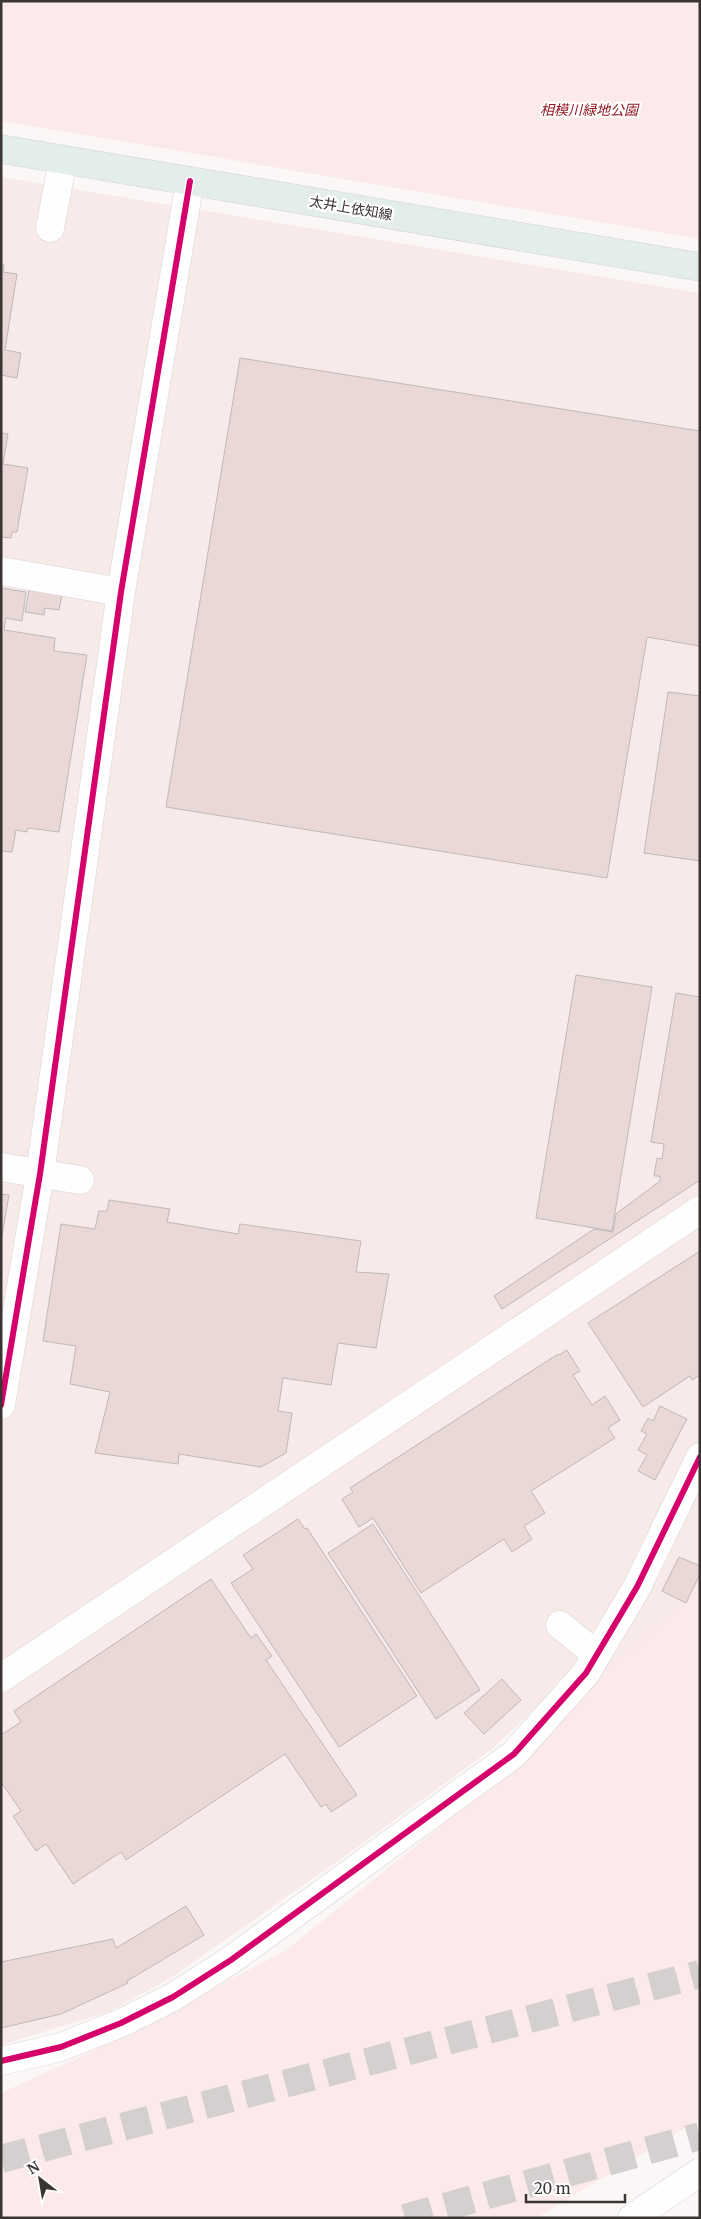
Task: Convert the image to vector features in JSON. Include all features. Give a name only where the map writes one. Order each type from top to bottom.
[{"type":"main road","name":"太井上依知線","points":[[1,149],[700,267]]},
{"type":"street","points":[[50,228],[63,160]]},
{"type":"street","points":[[1,1405],[40,1174],[121,592],[190,181]]},
{"type":"street","points":[[1,571],[121,592]]},
{"type":"street","points":[[1,1167],[80,1180]]},
{"type":"street","points":[[1,1678],[700,1210]]},
{"type":"street","points":[[1,2061],[61,2047],[121,2023],[173,1997],[232,1960],[514,1754],[586,1673],[637,1587],[700,1457]]},
{"type":"street","points":[[560,1624],[597,1655]]},
{"type":"street","points":[[635,2217],[700,2172]]},
{"type":"shaded area","points":[[1,177],[700,293],[700,1709],[660,1734],[559,1681],[534,1710],[492,1749],[356,1848],[171,1978],[108,2012],[1,2045]]},
{"type":"green space","name":"相模川緑地公園","points":[[1,1],[700,1],[700,239],[1,121]]},
{"type":"green space","points":[[700,1585],[700,2119],[536,2218],[1,2218],[1,2093],[93,2051],[285,1951],[463,1808]]},
{"type":"building","points":[[1,264],[4,265],[3,272],[17,274],[5,350],[21,353],[17,378],[1,375]]},
{"type":"building","points":[[240,358],[700,431],[700,646],[647,637],[607,878],[166,807]]},
{"type":"building","points":[[1,433],[8,434],[3,464],[28,468],[17,532],[12,532],[11,538],[1,537]]},
{"type":"building","points":[[1,588],[26,592],[22,621],[6,618],[4,630],[55,638],[54,651],[87,655],[59,832],[28,828],[27,832],[16,830],[12,852],[1,851]]},
{"type":"building","points":[[29,590],[62,595],[59,610],[45,608],[44,615],[25,612]]},
{"type":"building","points":[[668,692],[700,696],[700,861],[644,853]]},
{"type":"building","points":[[576,975],[652,987],[612,1231],[536,1218]]},
{"type":"building","points":[[676,993],[700,997],[700,1180],[502,1309],[494,1296],[594,1229],[613,1232],[616,1214],[660,1181],[660,1176],[654,1176],[657,1158],[662,1159],[664,1144],[651,1142]]},
{"type":"building","points":[[1,1194],[9,1195],[1,1241]]},
{"type":"building","points":[[109,1200],[170,1209],[167,1222],[238,1234],[240,1224],[361,1241],[356,1272],[389,1274],[376,1348],[338,1343],[331,1385],[283,1378],[278,1411],[292,1413],[286,1453],[261,1467],[179,1454],[178,1464],[95,1453],[110,1392],[70,1384],[76,1346],[43,1341],[61,1224],[95,1229],[99,1211],[107,1211]]},
{"type":"building","points":[[700,1251],[700,1375],[692,1380],[690,1376],[643,1407],[588,1323]]},
{"type":"building","points":[[567,1350],[580,1371],[573,1375],[592,1405],[605,1396],[620,1420],[608,1428],[615,1438],[531,1491],[545,1513],[524,1526],[532,1539],[512,1552],[504,1539],[421,1593],[373,1518],[359,1527],[342,1499],[353,1492],[350,1488]]},
{"type":"building","points":[[660,1406],[687,1419],[655,1480],[638,1471],[647,1455],[638,1450],[647,1434],[641,1431],[648,1418],[653,1421]]},
{"type":"building","points":[[298,1519],[305,1529],[307,1528],[417,1696],[339,1747],[231,1583],[253,1569],[243,1555]]},
{"type":"building","points":[[373,1524],[480,1690],[436,1719],[328,1553]]},
{"type":"building","points":[[679,1557],[700,1566],[700,1574],[686,1603],[662,1591]]},
{"type":"building","points":[[211,1579],[251,1638],[256,1634],[272,1656],[266,1660],[357,1795],[331,1812],[326,1804],[321,1807],[285,1754],[126,1860],[121,1852],[73,1884],[46,1844],[36,1851],[13,1816],[21,1811],[1,1782],[1,1735],[21,1722],[14,1711]]},
{"type":"building","points":[[502,1679],[521,1700],[484,1734],[464,1713]]},
{"type":"building","points":[[186,1906],[204,1935],[127,1981],[128,1983],[61,2014],[1,2028],[1,1962],[113,1939],[116,1948]]},
{"type":"tunnel","points":[[1,2159],[700,1974]]},
{"type":"tunnel","points":[[405,2218],[700,2136]]},
{"type":"cycle path","points":[[1,1405],[40,1174],[121,592],[190,181]]},
{"type":"cycle path","points":[[1,2061],[61,2047],[121,2023],[173,1997],[231,1960],[514,1754],[586,1673],[637,1587],[700,1457]]}]
